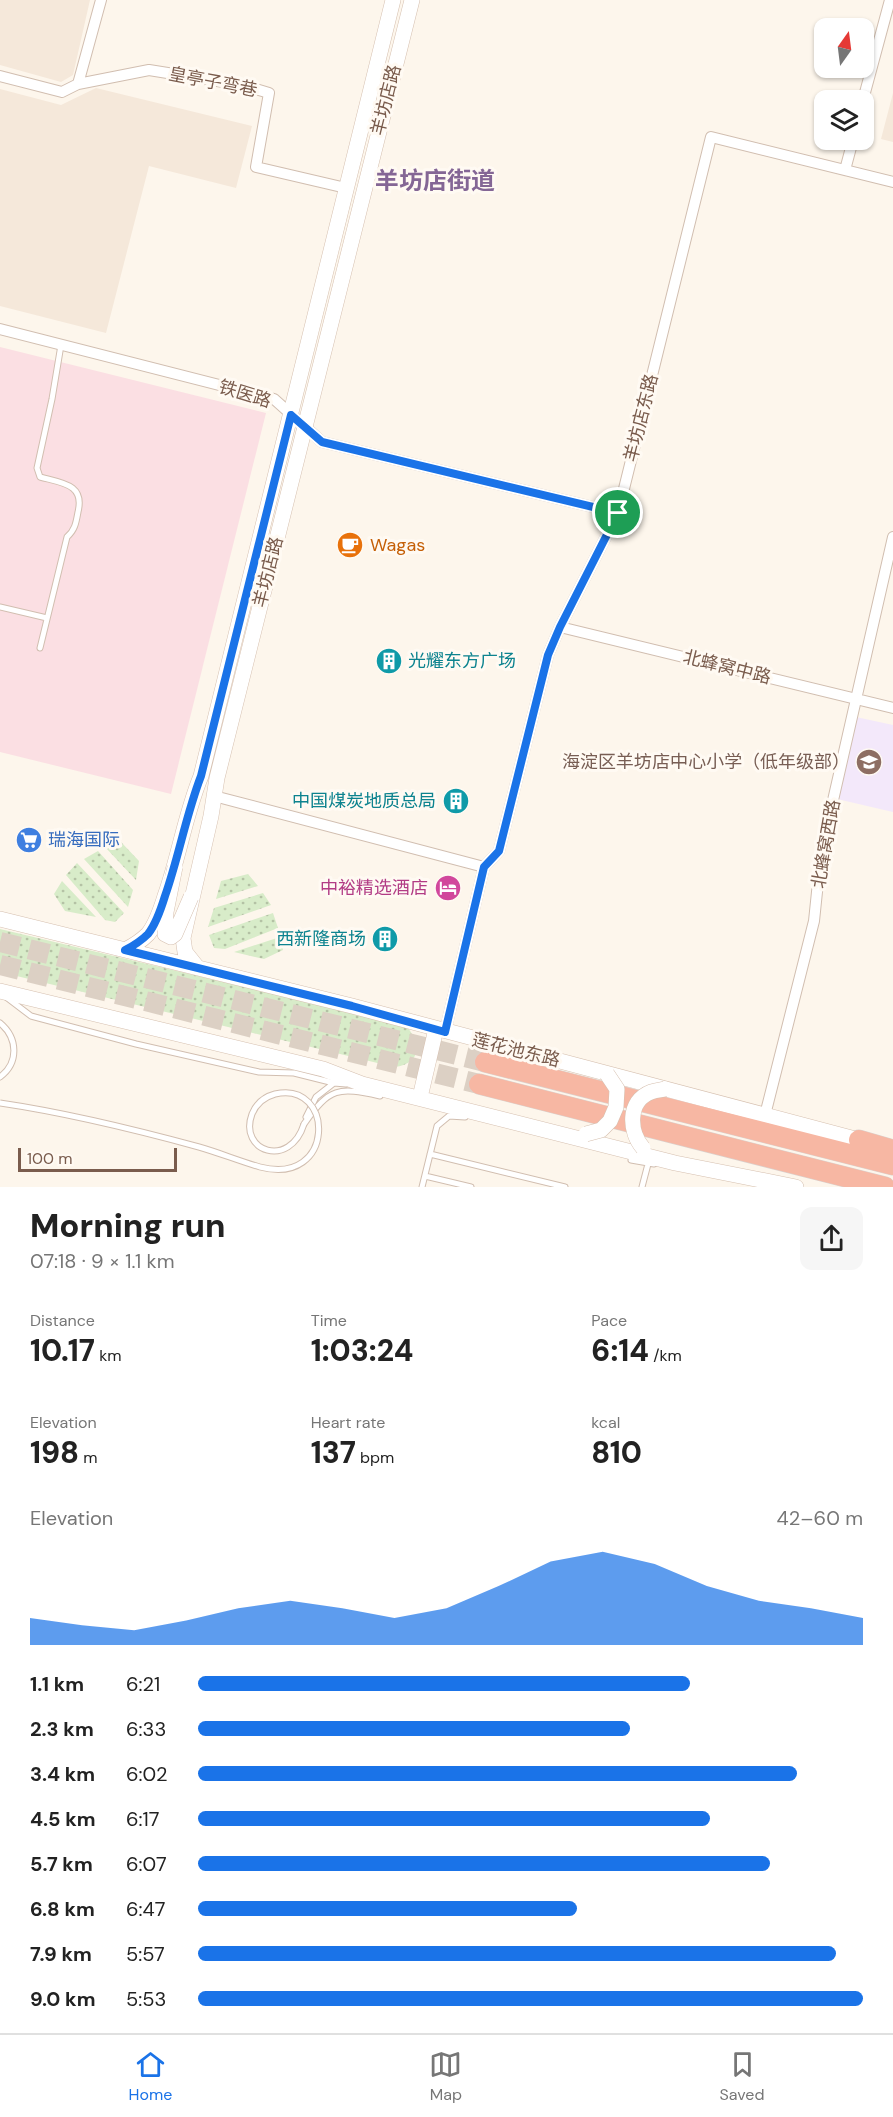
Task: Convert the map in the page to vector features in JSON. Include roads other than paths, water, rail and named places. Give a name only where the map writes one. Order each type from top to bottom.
[{"type":"highway","name":"莲花池东路","points":[[485,1062],[893,1165]]},
{"type":"highway","points":[[479,1084],[885,1187]]},
{"type":"highway","points":[[859,1140],[893,1149]]},
{"type":"street","points":[[0,76],[63,92],[78,84],[101,0]]},
{"type":"street","name":"羊坊店路","points":[[131,947],[150,932],[155,922],[175,867],[189,810],[201,776],[393,0]]},
{"type":"street","name":"羊坊店路","points":[[193,962],[183,938],[191,897],[304,426],[412,0]]},
{"type":"street","points":[[866,90],[890,0]]},
{"type":"street","name":"皇亭子弯巷","points":[[78,84],[149,70],[242,85],[268,93],[256,167],[346,188]]},
{"type":"street","name":"羊坊店东路","points":[[440,1030],[484,867],[499,851],[548,655],[618,513],[711,137],[845,170]]},
{"type":"street","points":[[850,150],[845,170],[893,182]]},
{"type":"street","name":"铁医路","points":[[0,329],[274,399],[322,442],[618,513]]},
{"type":"street","name":"北蜂窝西路","points":[[765,1115],[814,921],[821,853],[893,537]]},
{"type":"street","name":"北蜂窝中路","points":[[560,627],[893,708]]},
{"type":"street","points":[[214,796],[484,867]]},
{"type":"street","points":[[175,867],[166,912],[165,934],[171,937],[175,934],[191,897]]},
{"type":"street","name":"莲花池东路","points":[[0,919],[193,962],[440,1030],[859,1140],[893,1143]]},
{"type":"street","points":[[0,992],[323,1069],[417,1099],[586,1134],[636,1153],[767,1176],[776,1183]]},
{"type":"street","points":[[417,1099],[440,1030]]},
{"type":"street","points":[[323,1069],[362,1084],[675,1163],[796,1187]]},
{"type":"street","points":[[586,1134],[601,1130],[610,1121],[616,1107],[616,1089],[607,1074]]},
{"type":"street","points":[[636,1153],[636,1140],[632,1130],[634,1111],[650,1092],[666,1089]]},
{"type":"lane","points":[[40,648],[67,537],[74,531],[81,501],[71,486],[40,477],[37,468],[61,345]]},
{"type":"lane","points":[[0,607],[47,618]]},
{"type":"lane","points":[[0,992],[32,1016],[53,1022],[238,1068],[259,1072],[294,1073],[334,1083],[362,1084]]},
{"type":"lane","points":[[0,1023],[12,1038],[15,1051],[10,1068],[0,1077]]},
{"type":"lane","points":[[0,1103],[74,1115],[277,1170],[292,1168],[311,1155],[320,1131],[318,1115],[307,1101],[288,1093],[272,1095],[255,1108],[250,1120],[250,1132],[254,1142],[273,1151],[286,1149],[296,1140],[304,1124],[316,1097],[334,1083]]},
{"type":"lane","points":[[304,1124],[313,1111],[339,1090],[417,1099]]},
{"type":"lane","points":[[423,1187],[438,1126],[449,1116],[463,1116],[617,1156]]},
{"type":"lane","points":[[636,1153],[648,1164],[675,1163]]},
{"type":"lane","points":[[636,1153],[648,1164]]},
{"type":"lane","points":[[430,1154],[565,1187]]},
{"type":"lane","points":[[642,1187],[648,1164]]},
{"type":"lane","points":[[425,1176],[471,1187]]},
{"type":"tunnel","points":[[0,942],[485,1062]]},
{"type":"tunnel","points":[[0,965],[479,1084]]},
{"type":"place","name":"Wagas","points":[[350,545]]},
{"type":"place","name":"光耀东方广场","points":[[389,661]]},
{"type":"place","name":"海淀区羊坊店中心小学（低年级部）","points":[[869,762]]},
{"type":"place","name":"中国煤炭地质总局","points":[[456,801]]},
{"type":"place","name":"瑞海国际","points":[[29,840]]},
{"type":"place","name":"中裕精选酒店","points":[[448,888]]},
{"type":"place","name":"西新隆商场","points":[[385,939]]},
{"type":"district","name":"羊坊店街道","points":[[435,181]]}]
